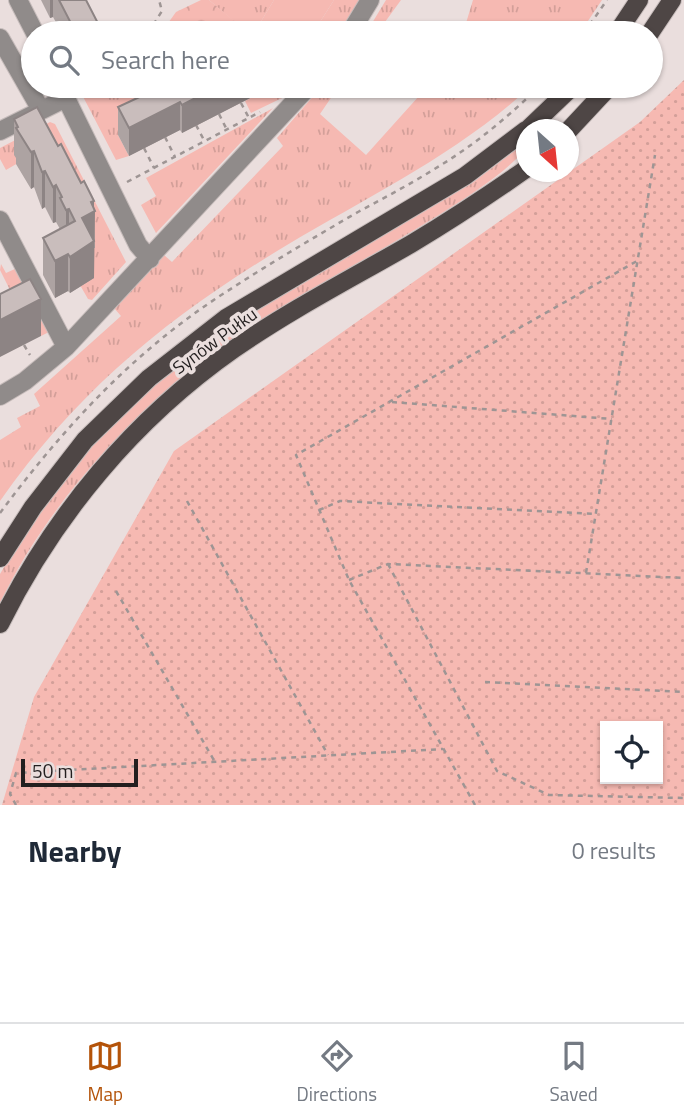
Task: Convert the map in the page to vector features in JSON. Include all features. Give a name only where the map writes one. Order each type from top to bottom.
[{"type":"main road","points":[[625,21],[639,0]]},
{"type":"main road","points":[[658,21],[671,0]]},
{"type":"main road","name":"Synów Pułku","points":[[538,119],[560,98]]},
{"type":"main road","points":[[579,120],[599,98]]},
{"type":"main road","name":"Synów Pułku","points":[[0,558],[33,507],[85,440],[149,378],[226,318],[465,176],[516,138]]},
{"type":"main road","name":"Synów Pułku","points":[[0,624],[19,585],[61,520],[106,462],[169,400],[234,350],[414,242],[516,177]]},
{"type":"lane","points":[[19,0],[29,21]]},
{"type":"lane","points":[[357,21],[370,0]]},
{"type":"lane","points":[[0,38],[21,75]]},
{"type":"lane","points":[[34,98],[41,110]]},
{"type":"lane","points":[[0,131],[41,110],[56,98]]},
{"type":"lane","points":[[66,98],[138,244],[149,259]]},
{"type":"lane","points":[[0,396],[25,381],[66,347],[298,98]]},
{"type":"lane","points":[[0,220],[66,347]]},
{"type":"path","points":[[156,21],[162,11],[159,0]]},
{"type":"path","points":[[592,21],[607,0]]},
{"type":"path","points":[[241,103],[249,118]]},
{"type":"path","points":[[112,190],[260,113]]},
{"type":"path","points":[[219,114],[227,130]]},
{"type":"path","points":[[196,125],[205,142]]},
{"type":"path","points":[[165,137],[175,157]]},
{"type":"path","points":[[144,148],[153,168]]},
{"type":"path","points":[[586,573],[655,155]]},
{"type":"path","points":[[475,805],[349,580],[296,455],[637,261]]},
{"type":"path","points":[[24,345],[33,362]]},
{"type":"path","points":[[389,402],[611,419]]},
{"type":"path","points":[[187,501],[328,755]]},
{"type":"path","points":[[319,510],[340,501],[596,514]]},
{"type":"path","points":[[349,580],[388,564],[684,578]]},
{"type":"path","points":[[388,564],[497,771],[548,795],[684,798]]},
{"type":"path","points":[[116,591],[215,762]]},
{"type":"path","points":[[485,682],[684,692]]},
{"type":"path","points":[[16,805],[10,794],[16,773],[443,749]]},
{"type":"green space","points":[[201,0],[209,0],[234,21],[170,21],[176,12]]},
{"type":"green space","points":[[209,0],[274,0],[261,21],[234,21]]},
{"type":"green space","points":[[274,0],[334,0],[321,21],[261,21]]},
{"type":"green space","points":[[334,0],[363,0],[349,21],[321,21]]},
{"type":"green space","points":[[386,0],[401,0],[386,21],[373,21]]},
{"type":"green space","points":[[473,0],[602,0],[588,21],[467,21]]},
{"type":"green space","points":[[684,80],[684,805],[2,805],[34,697],[174,451],[555,182],[579,182],[579,165],[640,122]]},
{"type":"green space","points":[[84,98],[197,98],[118,135],[129,156],[116,160]]},
{"type":"green space","points":[[250,98],[282,98],[251,113],[245,101]]},
{"type":"green space","points":[[312,98],[331,98],[320,114],[366,155],[417,98],[517,98],[444,153],[287,245],[165,327],[129,357],[62,423],[0,501],[0,440],[21,427],[17,418],[40,406],[34,394],[121,316],[114,308],[164,255],[172,262],[283,146],[277,138]]},
{"type":"green space","points":[[273,108],[156,233],[141,205],[156,196],[146,178]]},
{"type":"green space","points":[[50,122],[55,124],[126,262],[92,300],[88,299],[80,285],[82,254],[18,163],[6,170],[0,159],[0,148]]},
{"type":"green space","points":[[516,149],[516,159],[476,191],[262,320],[216,352],[173,387],[131,424],[58,508],[27,554],[0,603],[0,574],[33,518],[93,445],[154,385],[222,333],[300,283],[472,183]]},
{"type":"green space","points":[[1,264],[6,273],[17,268],[51,331],[41,336],[0,304],[13,296],[0,270]]},
{"type":"building","points":[[59,0],[86,0],[97,21],[70,21]]},
{"type":"building","points":[[137,98],[196,98],[182,105],[180,102],[129,128],[118,107]]},
{"type":"building","points":[[37,107],[58,146],[61,144],[81,183],[84,181],[94,201],[91,202],[95,211],[82,218],[94,241],[70,257],[68,254],[55,261],[43,238],[75,221],[69,209],[66,210],[56,185],[53,187],[45,171],[42,172],[34,151],[31,152],[16,128],[18,127],[14,119]]},
{"type":"building","points":[[30,279],[41,299],[0,320],[0,294]]}]
